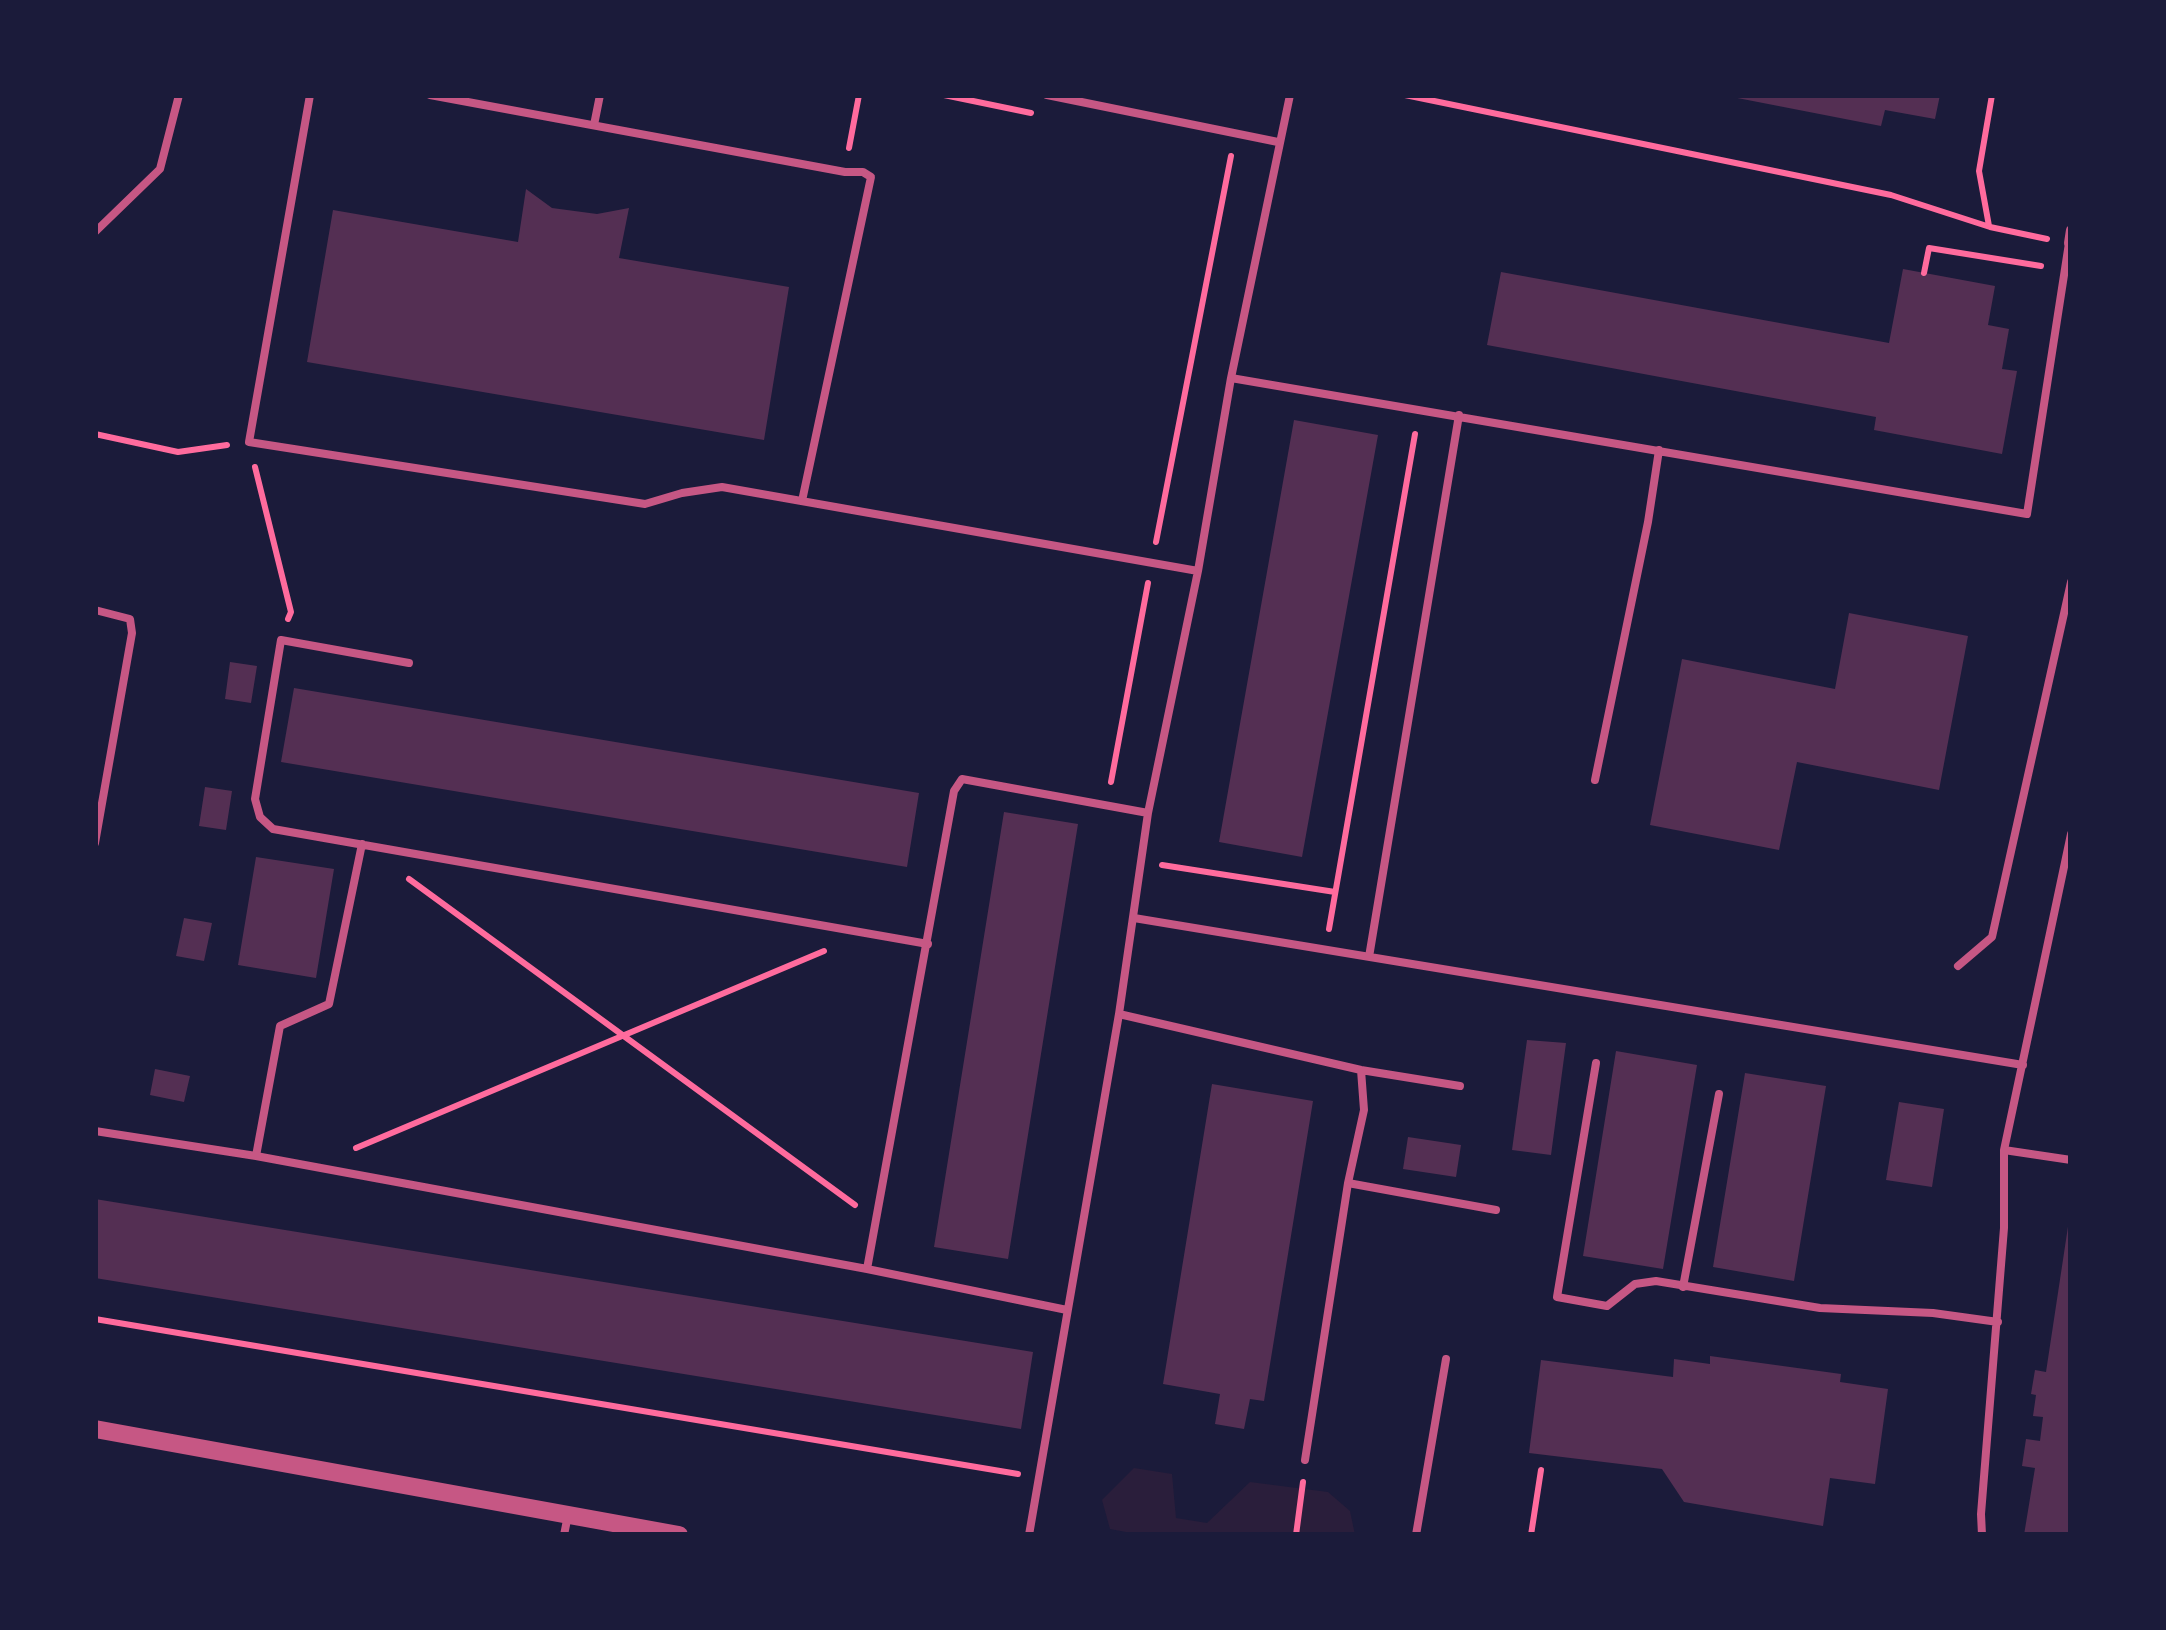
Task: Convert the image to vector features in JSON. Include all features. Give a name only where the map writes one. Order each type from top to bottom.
[{"type":"street","points":[[95,1429],[679,1535]]},
{"type":"lane","points":[[95,232],[160,169],[179,95]]},
{"type":"lane","points":[[310,95],[249,442],[645,504],[722,487],[1198,570]]},
{"type":"lane","points":[[430,95],[871,176],[802,501]]},
{"type":"lane","points":[[594,125],[600,95]]},
{"type":"lane","points":[[1047,95],[1278,142]]},
{"type":"lane","points":[[1030,1535],[1119,1014],[1148,813],[1290,95]]},
{"type":"lane","points":[[1232,378],[2027,514],[2070,239]]},
{"type":"lane","points":[[1369,957],[1459,415]]},
{"type":"lane","points":[[1595,780],[1648,522],[1658,450]]},
{"type":"lane","points":[[1958,966],[1992,937],[2071,582]]},
{"type":"lane","points":[[95,610],[130,619],[132,632],[98,803],[95,843]]},
{"type":"lane","points":[[409,662],[281,640],[255,798],[260,816],[273,829],[928,944]]},
{"type":"lane","points":[[867,1270],[954,791],[962,779],[1148,813]]},
{"type":"lane","points":[[1982,1535],[1980,1514],[2004,1228],[2004,1150],[2071,834]]},
{"type":"lane","points":[[256,1156],[280,1026],[329,1004],[362,844]]},
{"type":"lane","points":[[1134,918],[2022,1065]]},
{"type":"lane","points":[[1119,1014],[1361,1070],[1460,1086]]},
{"type":"lane","points":[[1596,1063],[1557,1296],[1607,1306],[1635,1284],[1656,1281],[1820,1308],[1933,1312],[1998,1322]]},
{"type":"lane","points":[[1305,1460],[1348,1183],[1364,1110],[1361,1070]]},
{"type":"lane","points":[[1683,1287],[1719,1094]]},
{"type":"lane","points":[[95,1131],[256,1156],[1067,1310]]},
{"type":"lane","points":[[2004,1150],[2071,1160]]},
{"type":"lane","points":[[1348,1183],[1496,1210]]},
{"type":"lane","points":[[1416,1535],[1446,1359]]},
{"type":"lane","points":[[564,1535],[568,1514]]},
{"type":"path","points":[[844,172],[859,95]]},
{"type":"path","points":[[944,95],[1040,114]]},
{"type":"path","points":[[1405,95],[1891,196],[1990,228],[2070,239]]},
{"type":"path","points":[[1990,228],[1978,171],[1992,95]]},
{"type":"path","points":[[1106,804],[1232,153]]},
{"type":"path","points":[[1924,273],[1929,248],[2064,269]]},
{"type":"path","points":[[1325,950],[1420,408]]},
{"type":"path","points":[[95,434],[178,452],[249,442],[291,612],[281,640]]},
{"type":"path","points":[[1142,862],[1335,892]]},
{"type":"path","points":[[408,878],[876,1220]]},
{"type":"path","points":[[312,1167],[867,933]]},
{"type":"path","points":[[95,1319],[1039,1477]]},
{"type":"path","points":[[1296,1535],[1305,1460]]},
{"type":"path","points":[[1531,1535],[1540,1470]]},
{"type":"shaded area","points":[[1134,1468],[1172,1474],[1176,1518],[1207,1523],[1250,1482],[1328,1492],[1350,1511],[1355,1535],[1142,1535],[1110,1529],[1102,1500]]},
{"type":"building","points":[[1722,95],[1940,95],[1935,119],[1885,110],[1881,126]]},
{"type":"building","points":[[526,189],[552,208],[597,214],[629,208],[619,258],[789,287],[764,440],[307,362],[333,210],[518,242]]},
{"type":"building","points":[[1903,269],[1995,286],[1988,325],[2009,329],[2002,369],[2017,371],[2002,454],[1874,430],[1876,417],[1487,345],[1501,272],[1889,343]]},
{"type":"building","points":[[1294,420],[1378,435],[1302,857],[1219,842]]},
{"type":"building","points":[[1849,613],[1968,636],[1939,790],[1797,762],[1779,850],[1650,825],[1682,659],[1835,689]]},
{"type":"building","points":[[230,662],[257,666],[251,703],[225,699]]},
{"type":"building","points":[[294,688],[919,793],[907,867],[281,762]]},
{"type":"building","points":[[205,787],[232,791],[226,830],[199,826]]},
{"type":"building","points":[[1004,812],[1078,824],[1008,1259],[934,1247]]},
{"type":"building","points":[[256,857],[334,869],[316,978],[238,965]]},
{"type":"building","points":[[184,918],[212,923],[204,961],[176,956]]},
{"type":"building","points":[[1527,1040],[1566,1043],[1551,1155],[1512,1150]]},
{"type":"building","points":[[1616,1051],[1697,1065],[1663,1269],[1583,1256]]},
{"type":"building","points":[[155,1069],[190,1076],[184,1102],[150,1095]]},
{"type":"building","points":[[1745,1073],[1826,1086],[1794,1281],[1713,1267]]},
{"type":"building","points":[[1212,1084],[1313,1101],[1264,1401],[1250,1399],[1244,1429],[1215,1424],[1220,1394],[1163,1384]]},
{"type":"building","points":[[1899,1102],[1944,1109],[1932,1187],[1886,1180]]},
{"type":"building","points":[[1408,1137],[1461,1145],[1456,1177],[1403,1169]]},
{"type":"building","points":[[95,1199],[1033,1352],[1021,1429],[95,1278]]},
{"type":"building","points":[[2069,1220],[2071,1535],[2024,1535],[2035,1468],[2022,1466],[2026,1439],[2040,1441],[2043,1417],[2033,1416],[2036,1395],[2031,1394],[2035,1370],[2046,1372]]},
{"type":"building","points":[[1710,1356],[1841,1374],[1840,1382],[1888,1389],[1875,1484],[1830,1478],[1823,1526],[1684,1502],[1662,1469],[1529,1453],[1541,1360],[1673,1377],[1674,1359],[1710,1364]]}]
